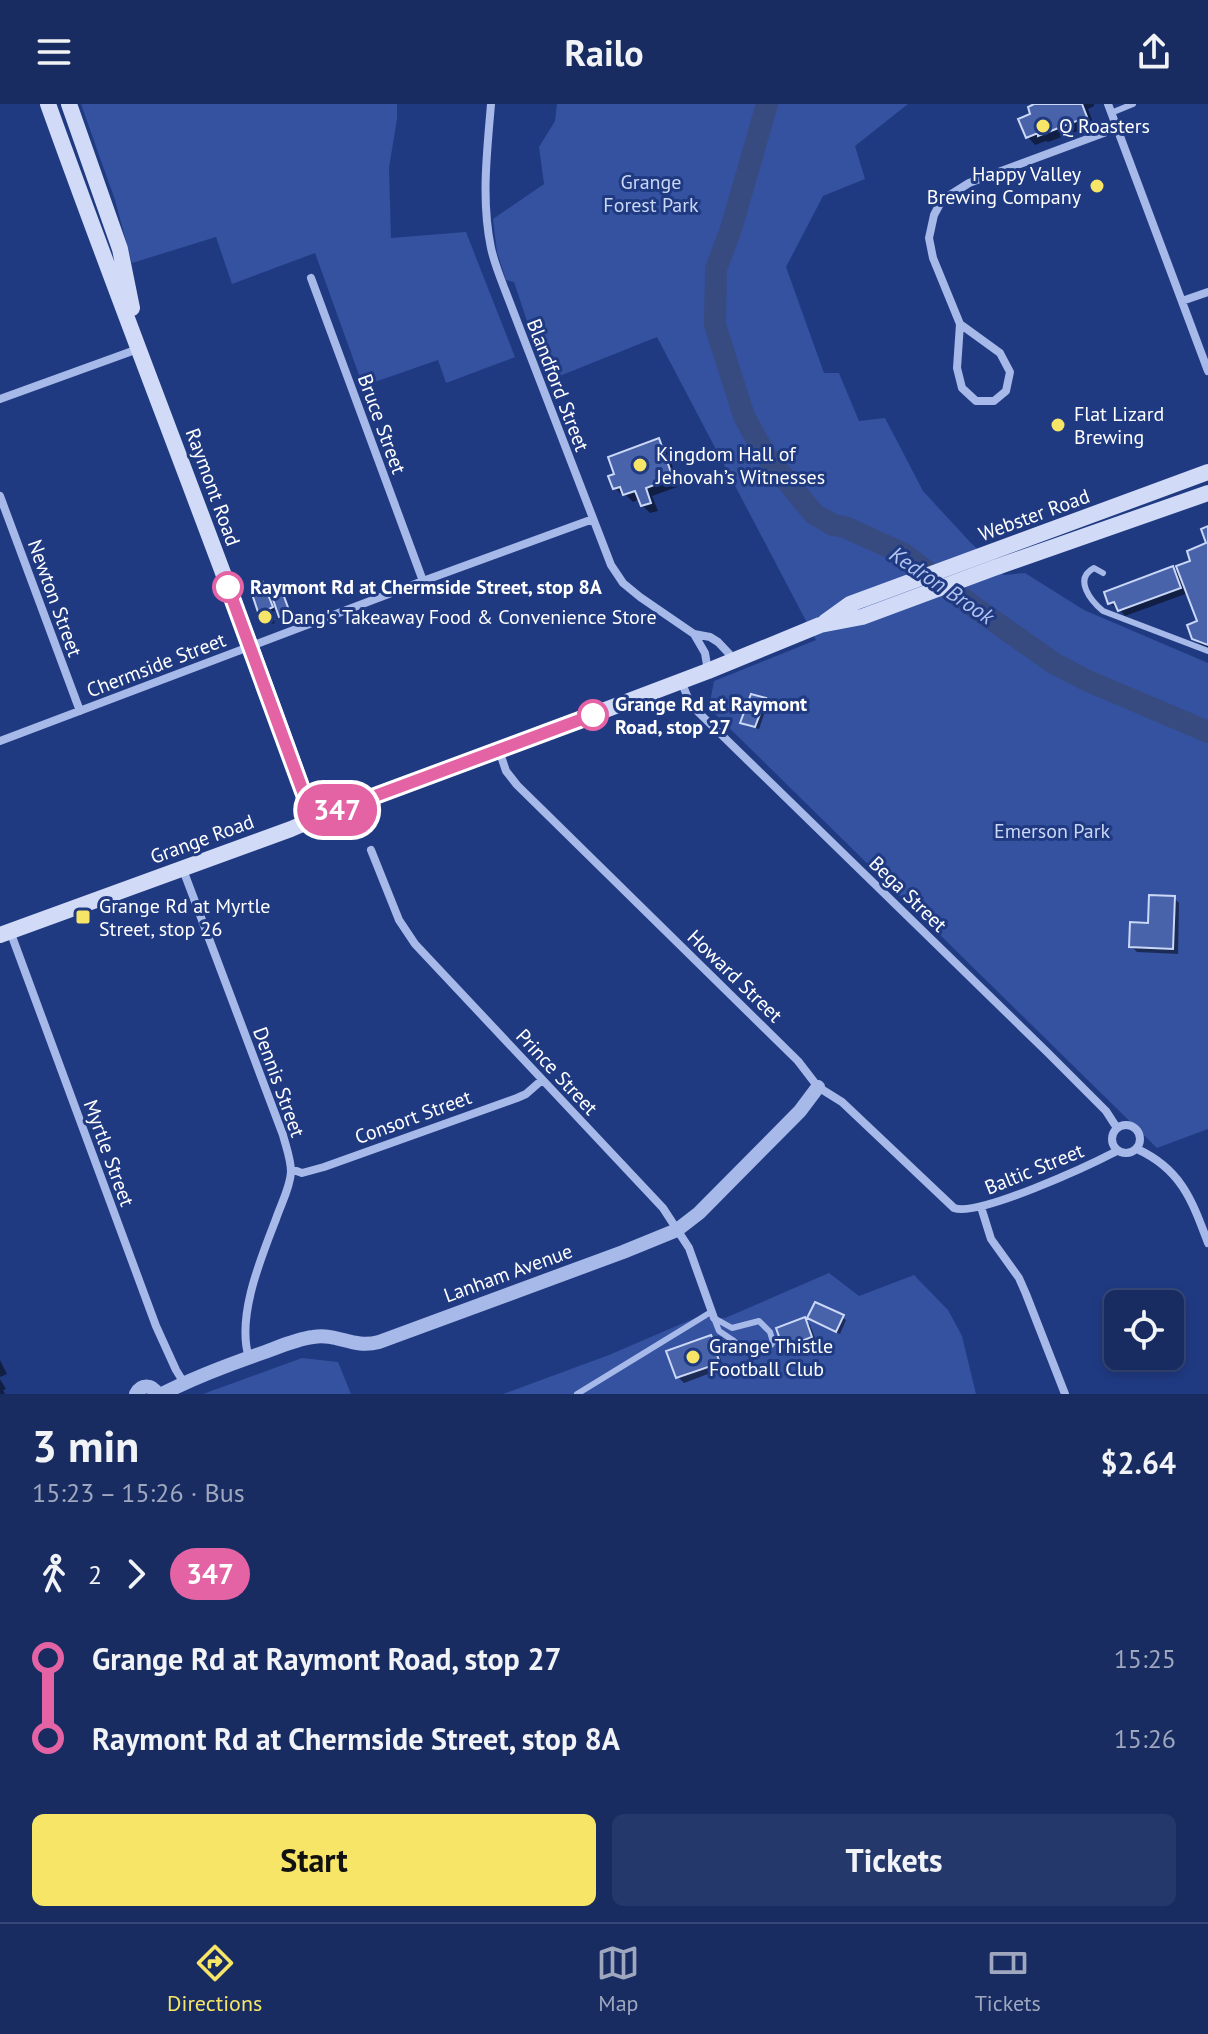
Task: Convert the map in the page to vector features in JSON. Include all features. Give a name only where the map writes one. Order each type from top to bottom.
[{"type":"main road","name":"Raymont Road","points":[[48,104],[313,819]]},
{"type":"main road","name":"Raymont Road","points":[[69,104],[120,249],[140,349]]},
{"type":"main road","name":"Webster Road","points":[[874,595],[1208,472]]},
{"type":"main road","name":"Webster Road","points":[[994,568],[1208,493]]},
{"type":"main road","name":"Grange Road","points":[[5,933],[291,829],[708,671],[820,625],[862,617],[994,568]]},
{"type":"main road","name":"Grange Road","points":[[820,625],[850,604],[874,595]]},
{"type":"street","name":"Blandford Street","points":[[491,104],[484,178],[491,249],[611,565],[623,583],[694,634],[718,642],[735,660]]},
{"type":"street","points":[[1109,108],[1208,371]]},
{"type":"street","points":[[960,324],[1000,353],[1010,372],[1006,391],[994,401],[976,401],[962,388],[957,368],[960,324],[933,258],[929,238],[934,215],[942,200],[969,183],[1117,128]]},
{"type":"street","name":"Bruce Street","points":[[311,278],[423,581]]},
{"type":"street","points":[[1182,301],[1208,292]]},
{"type":"street","points":[[0,399],[140,349]]},
{"type":"street","name":"Newton Street","points":[[0,496],[80,711]]},
{"type":"street","name":"Chermside Street","points":[[0,741],[593,519]]},
{"type":"street","points":[[694,634],[704,649],[708,671]]},
{"type":"street","name":"Bega Street","points":[[681,681],[695,709],[1057,1061],[1106,1111],[1117,1128]]},
{"type":"street","name":"Howard Street","points":[[499,750],[506,771],[517,785],[798,1061],[818,1087],[842,1102],[935,1192],[961,1211]]},
{"type":"street","name":"Prince Street","points":[[371,850],[408,935],[658,1202],[689,1248],[712,1315]]},
{"type":"street","name":"Dennis Street","points":[[182,867],[290,1160],[290,1181],[265,1245],[249,1302],[245,1322],[249,1358]]},
{"type":"street","name":"Myrtle Street","points":[[5,933],[156,1326],[184,1383]]},
{"type":"street","name":"Consort Street","points":[[291,1169],[302,1173],[324,1167],[517,1098],[542,1080]]},
{"type":"street","name":"Lanham Avenue","points":[[160,1394],[296,1341],[329,1336],[359,1345],[379,1342],[677,1230],[699,1213],[788,1123],[818,1087]]},
{"type":"street","points":[[1134,1127],[1140,1138],[1137,1149],[1124,1154],[1117,1151],[1112,1139],[1117,1128],[1134,1127]]},
{"type":"street","points":[[1137,1149],[1163,1163],[1177,1177],[1206,1230],[1208,1243]]},
{"type":"street","name":"Baltic Street","points":[[961,1211],[981,1207],[1076,1172],[1117,1151]]},
{"type":"street","points":[[981,1207],[991,1239],[1019,1278],[1065,1394]]},
{"type":"street","points":[[136,1394],[138,1389],[148,1386],[160,1394]]},
{"type":"lane","points":[[1109,108],[1133,104]]},
{"type":"lane","points":[[1103,573],[1090,569],[1084,581],[1090,599],[1103,611],[1208,651]]},
{"type":"lane","points":[[712,1315],[732,1328],[759,1321],[770,1332],[773,1342],[746,1353],[719,1331],[712,1315]]},
{"type":"lane","points":[[577,1394],[712,1315]]},
{"type":"green space","points":[[81,104],[397,104],[389,168],[391,238],[466,232],[515,357],[446,383],[438,360],[363,386],[315,253],[232,284],[216,237],[132,263],[115,200]]},
{"type":"green space","points":[[557,104],[908,104],[855,146],[865,179],[823,196],[786,267],[824,373],[839,373],[859,421],[885,418],[923,491],[1004,575],[1025,573],[1084,610],[1208,663],[1208,1129],[1157,1148],[709,708],[714,681],[816,640],[657,337],[547,381],[514,282],[506,280],[497,252],[493,219],[544,184],[539,147],[555,121]]},
{"type":"green space","points":[[829,1273],[859,1296],[914,1275],[948,1310],[962,1336],[976,1394],[503,1394],[609,1355],[695,1318],[725,1318]]},
{"type":"green space","points":[[302,1358],[338,1362],[351,1394],[203,1394]]},
{"type":"building","name":"Q Roasters","points":[[1034,104],[1082,104],[1087,117],[1026,138],[1018,119],[1030,114],[1028,107]]},
{"type":"building","name":"Kingdom Hall of Jehovah’s Witnesses","points":[[659,438],[673,478],[646,488],[651,503],[641,506],[635,491],[623,495],[620,487],[613,489],[608,476],[614,474],[608,457]]},
{"type":"building","points":[[1208,526],[1208,645],[1192,639],[1187,625],[1197,621],[1176,566],[1190,561],[1187,551],[1206,543],[1201,529]]},
{"type":"building","points":[[1173,566],[1181,588],[1118,611],[1114,602],[1108,604],[1104,592]]},
{"type":"building","points":[[263,582],[273,607],[269,609],[273,619],[263,623],[251,591],[254,589],[252,586]]},
{"type":"building","points":[[282,591],[290,613],[279,617],[271,594]]},
{"type":"building","points":[[751,694],[766,698],[755,727],[740,723]]},
{"type":"building","points":[[1149,895],[1175,896],[1173,949],[1129,947],[1130,922],[1148,923]]},
{"type":"building","points":[[815,1302],[844,1315],[836,1332],[807,1318]]},
{"type":"building","points":[[805,1317],[812,1337],[783,1348],[776,1328]]},
{"type":"building","name":"Grange Thistle Football Club","points":[[711,1335],[714,1342],[720,1340],[722,1347],[715,1349],[720,1363],[676,1378],[666,1351]]},
{"type":"waterway","name":"Kedron Brook","points":[[767,104],[731,229],[716,269],[715,325],[744,416],[764,453],[814,514],[904,554],[1055,664],[1208,732]]},
{"type":"bus line","name":"347","points":[[228,587],[313,819],[593,715]]},
{"type":"place","name":"Q Roasters","points":[[1043,126]]},
{"type":"place","name":"Happy Valley Brewing Company","points":[[1097,186]]},
{"type":"place","name":"Flat Lizard Brewing","points":[[1058,425]]},
{"type":"place","name":"Kingdom Hall of Jehovah’s Witnesses","points":[[640,465]]},
{"type":"place","name":"Raymont Rd at Chermside Street, stop 8A","points":[[228,587]]},
{"type":"place","name":"Dang's Takeaway Food & Convenience Store","points":[[265,617]]},
{"type":"place","name":"Grange Rd at Raymont Road, stop 27","points":[[593,715]]},
{"type":"place","name":"Grange Rd at Myrtle Street, stop 26","points":[[83,917]]},
{"type":"place","name":"Grange Thistle Football Club","points":[[693,1357]]},
{"type":"park label","name":"Grange Forest Park","points":[[651,194]]},
{"type":"park label","name":"Emerson Park","points":[[1052,831]]}]
